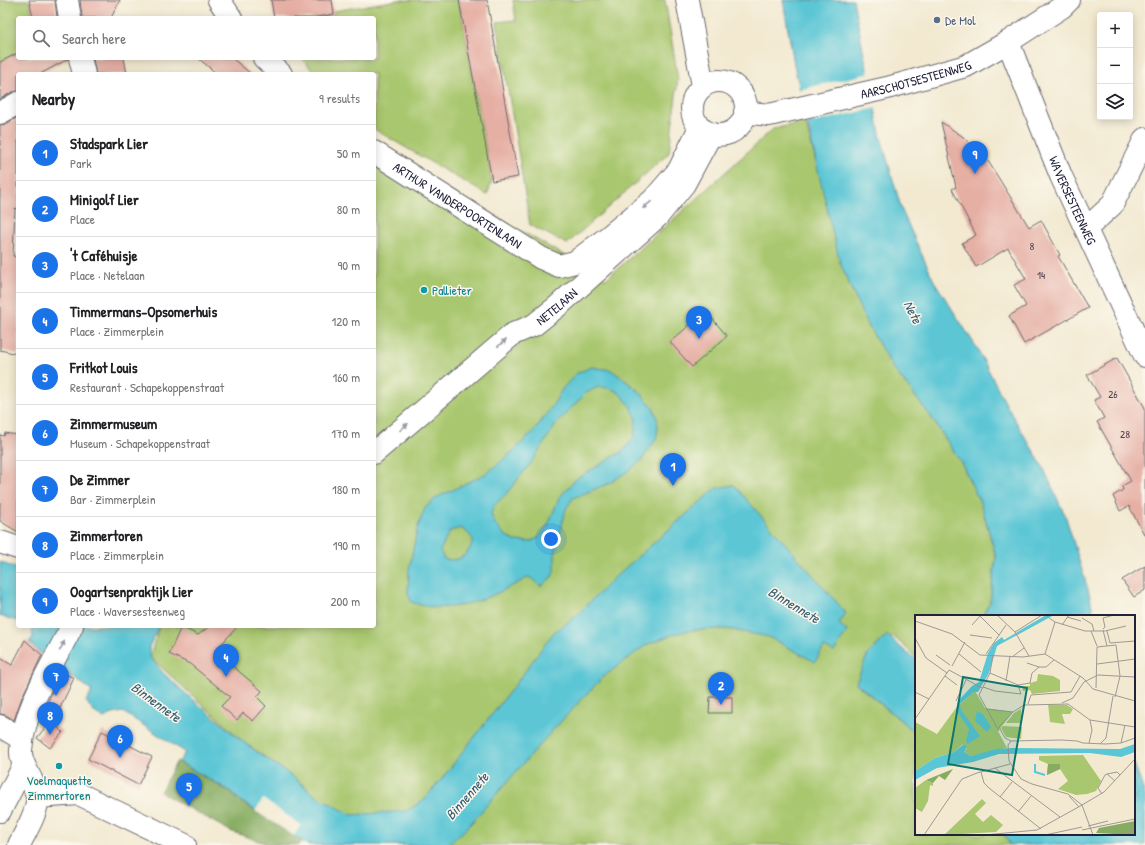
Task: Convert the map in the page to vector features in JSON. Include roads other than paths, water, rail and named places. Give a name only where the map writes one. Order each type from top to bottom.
[{"type":"street","points":[[66,0],[70,16]]},
{"type":"street","points":[[219,0],[230,16]]},
{"type":"street","points":[[687,0],[703,86]]},
{"type":"street","name":"AARSCHOTSESTEENWEG","points":[[745,112],[769,115],[887,88],[966,66],[1008,42],[1062,7],[1069,0]]},
{"type":"street","name":"WAVERSESTEENWEG","points":[[1008,42],[1061,176],[1145,356]]},
{"type":"street","points":[[266,60],[278,72]]},
{"type":"street","points":[[714,81],[724,82],[734,86],[740,92],[745,104],[745,112],[742,121],[737,128],[722,135],[705,130],[694,118],[692,105],[693,99],[703,86],[714,81]]},
{"type":"street","points":[[0,113],[16,104]]},
{"type":"street","name":"ARTHUR VANDERPOORTENLAAN","points":[[376,153],[541,258],[558,266],[575,262],[653,200],[679,170],[705,130]]},
{"type":"street","name":"NETELAAN","points":[[376,451],[512,334],[534,325],[559,305],[658,216],[684,184],[705,130]]},
{"type":"street","points":[[1086,229],[1112,205],[1145,139]]},
{"type":"street","points":[[0,542],[16,547]]},
{"type":"street","points":[[19,845],[34,812],[37,797],[31,779],[24,765],[21,753],[22,739],[33,702],[71,628]]},
{"type":"street","points":[[0,726],[22,739]]},
{"type":"street","points":[[0,811],[24,765]]},
{"type":"street","points":[[37,797],[79,794],[150,838],[185,845]]},
{"type":"water","name":"Nete","points":[[783,0],[853,0],[881,138],[902,211],[934,281],[977,348],[1009,410],[1043,467],[1066,518],[1089,593],[1094,615],[983,615],[990,602],[996,557],[982,507],[962,464],[929,414],[893,368],[865,320],[840,263],[794,64]]},
{"type":"water","points":[[592,367],[611,370],[640,392],[653,408],[657,417],[658,428],[656,439],[641,461],[610,483],[573,498],[566,509],[555,555],[555,568],[552,577],[541,586],[529,577],[502,591],[472,603],[442,608],[411,602],[408,593],[409,569],[418,526],[425,508],[436,498],[487,473],[510,454],[533,432],[551,408],[563,388],[577,373]],"holes":[[[598,387],[609,388],[618,392],[629,404],[636,417],[634,437],[623,451],[576,479],[559,498],[548,525],[540,537],[530,542],[514,541],[505,535],[495,524],[491,514],[494,506],[506,494],[531,463],[557,423],[586,393]],[[461,528],[473,539],[470,549],[463,556],[454,560],[444,559],[440,551],[450,531]]]},
{"type":"water","name":"Binnennete","points":[[734,485],[846,613],[839,624],[847,631],[834,652],[824,647],[815,662],[769,637],[727,629],[693,630],[677,633],[646,645],[602,678],[551,732],[466,829],[447,845],[308,845],[239,800],[232,792],[179,762],[185,752],[123,712],[103,718],[93,711],[86,701],[91,694],[91,690],[75,678],[59,671],[29,642],[33,637],[31,628],[158,628],[149,647],[150,657],[164,674],[246,744],[293,777],[316,796],[352,815],[406,811],[423,801],[444,776],[554,632],[575,617],[615,577],[716,488]]},
{"type":"water","points":[[0,562],[16,568],[16,620],[0,616]]},
{"type":"water","points":[[887,635],[915,658],[915,732],[856,683],[867,656]]},
{"type":"water","points":[[1135,766],[1145,795],[1145,845],[1010,845],[1005,835],[1135,835]]},
{"type":"place","name":"De Mol","points":[[937,20]]},
{"type":"place","name":"Oogartsenpraktijk Lier","points":[[975,174]]},
{"type":"place","name":"Pallieter","points":[[424,290]]},
{"type":"place","name":"'t Caféhuisje","points":[[699,339]]},
{"type":"place","name":"Stadspark Lier","points":[[673,486]]},
{"type":"place","name":"Timmermans-Opsomerhuis","points":[[226,677]]},
{"type":"place","name":"De Zimmer","points":[[56,696]]},
{"type":"place","name":"Minigolf Lier","points":[[721,705]]},
{"type":"place","name":"Zimmertoren","points":[[50,735]]},
{"type":"place","name":"Zimmermuseum","points":[[120,758]]},
{"type":"place","name":"Voelmaquette Zimmertoren","points":[[59,766]]},
{"type":"place","name":"Fritkot Louis","points":[[189,806]]}]
